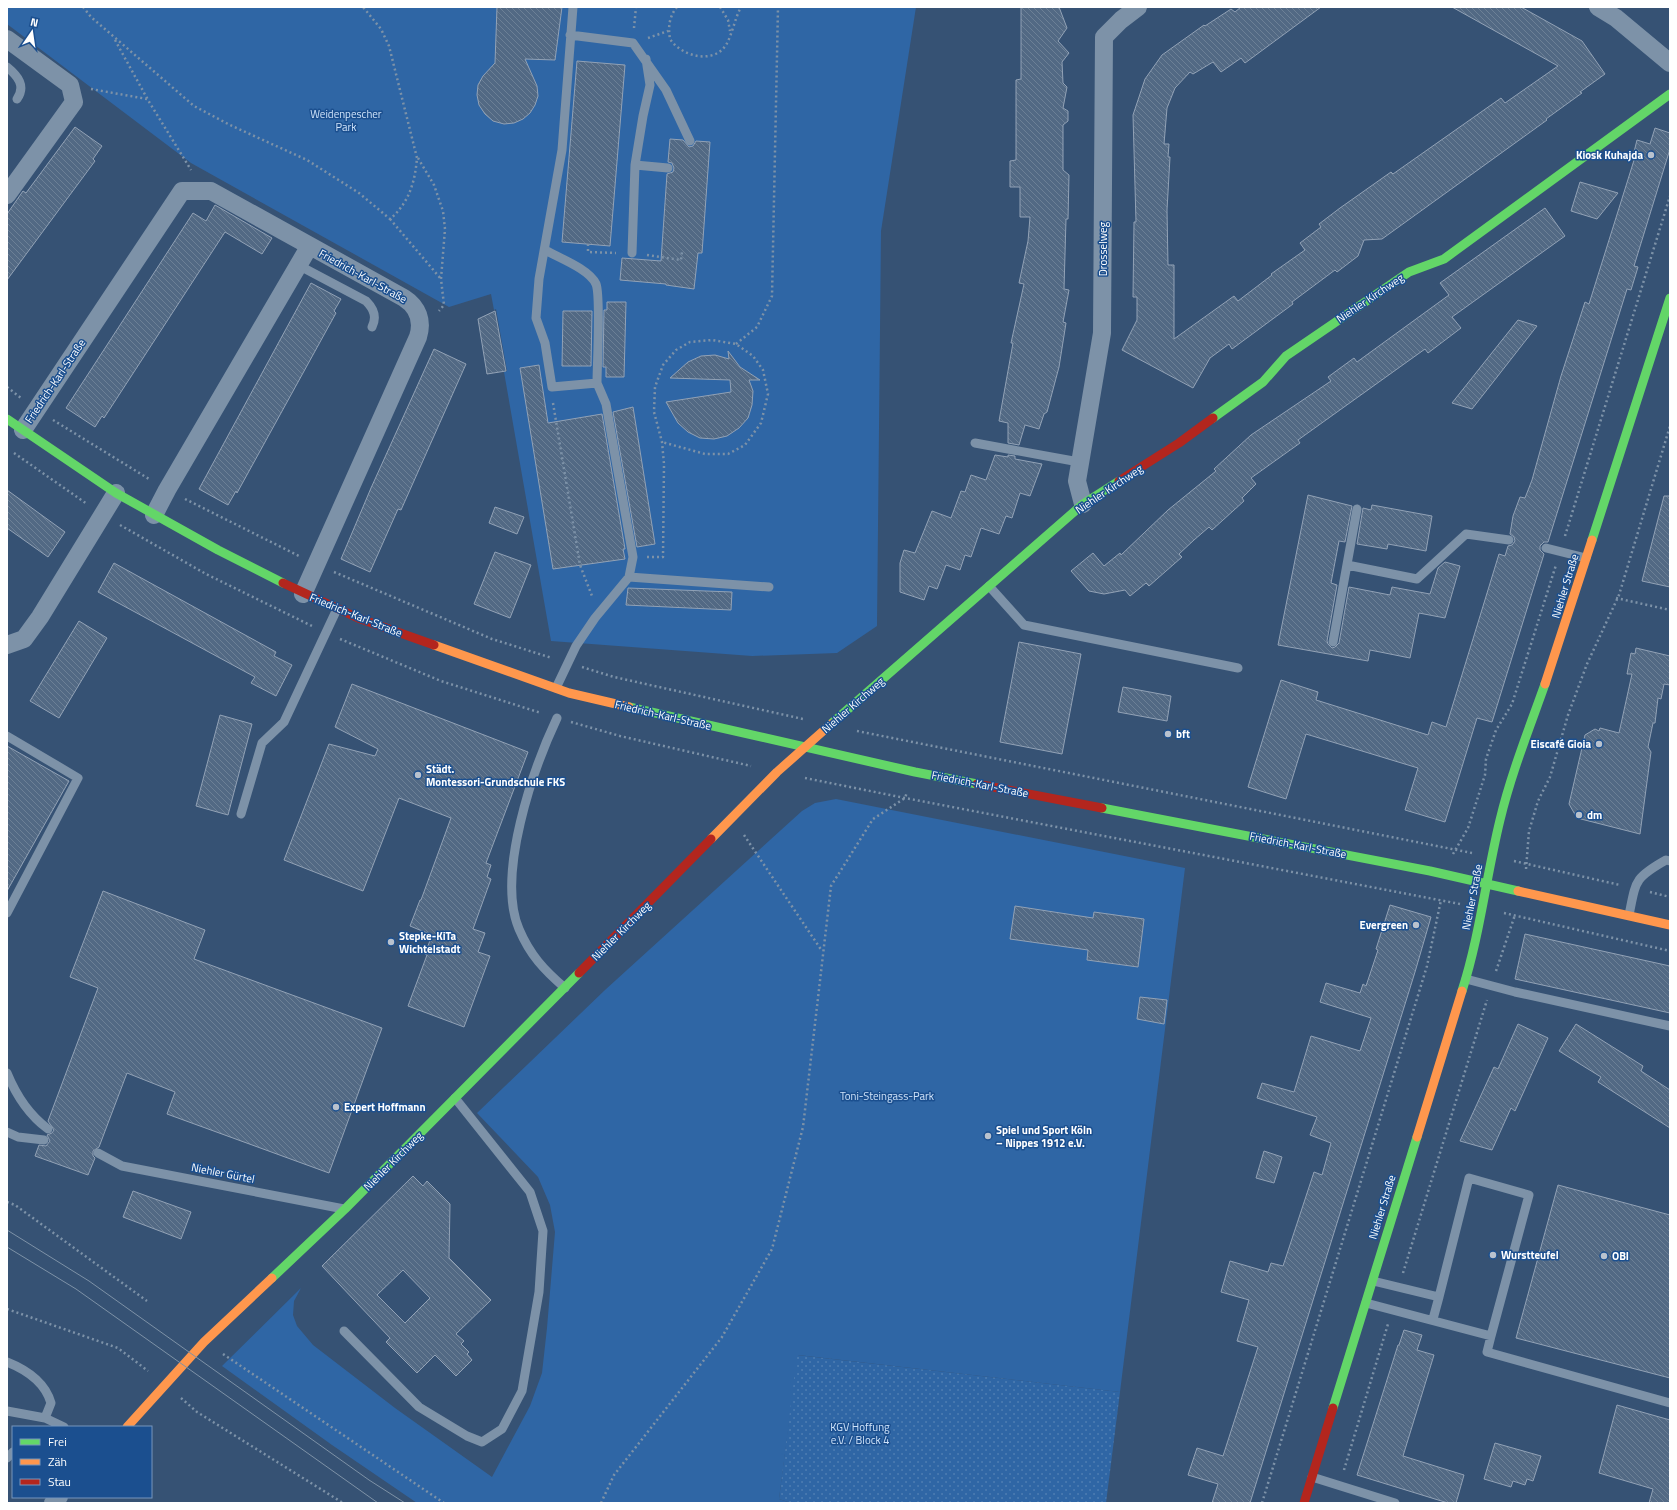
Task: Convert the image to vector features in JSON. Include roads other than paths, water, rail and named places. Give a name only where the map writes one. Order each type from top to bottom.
[{"type":"street","name":"Drosselweg","points":[[1083,504],[1077,481],[1079,462],[1102,333],[1104,37],[1121,20],[1138,7]]},
{"type":"street","points":[[1598,7],[1616,18],[1670,63]]},
{"type":"street","points":[[7,39],[70,85],[74,102],[7,195]]},
{"type":"street","name":"Niehler Kirchweg","points":[[127,1426],[204,1342],[345,1209],[777,772],[1083,504],[1179,443],[1263,382],[1286,356],[1409,272],[1444,259],[1665,100],[1670,94]]},
{"type":"street","name":"Friedrich-Karl-Straße","points":[[23,430],[182,191],[211,190],[309,247],[410,301],[417,311],[420,324],[418,337],[303,594]]},
{"type":"street","name":"Friedrich-Karl-Straße","points":[[154,515],[167,490],[309,247]]},
{"type":"street","name":"Niehler Straße","points":[[1304,1503],[1466,979],[1500,820],[1523,745],[1557,651],[1670,298]]},
{"type":"street","name":"Friedrich-Karl-Straße","points":[[7,419],[116,493],[218,550],[303,594],[365,621],[590,699],[915,772],[1446,875],[1670,925]]},
{"type":"street","points":[[7,645],[24,639],[40,617],[116,493]]},
{"type":"lane","points":[[573,7],[562,150],[539,279],[536,318],[545,343],[552,387],[597,383]]},
{"type":"lane","points":[[570,35],[633,43],[646,59],[666,90],[690,141]]},
{"type":"lane","points":[[632,253],[635,166],[643,116],[650,85],[646,59]]},
{"type":"lane","points":[[7,67],[15,74],[20,84],[21,94],[17,99]]},
{"type":"lane","points":[[635,166],[668,168]]},
{"type":"lane","points":[[545,250],[585,272],[596,284],[598,303],[597,383],[606,404],[633,557],[629,577],[599,612],[576,646],[556,688]]},
{"type":"lane","points":[[298,265],[366,301],[371,306],[374,314],[372,327]]},
{"type":"lane","points":[[975,443],[1079,462]]},
{"type":"lane","points":[[1333,642],[1357,509]]},
{"type":"lane","points":[[1347,565],[1417,579],[1466,534],[1509,540]]},
{"type":"lane","points":[[1546,548],[1586,558]]},
{"type":"lane","points":[[629,577],[769,587]]},
{"type":"lane","points":[[989,586],[1024,625],[1238,668]]},
{"type":"lane","points":[[242,814],[262,743],[284,722],[337,609]]},
{"type":"lane","points":[[557,718],[537,767],[527,801],[516,845],[511,881],[512,904],[518,927],[528,948],[541,967],[564,988]]},
{"type":"lane","points":[[7,736],[78,778],[7,913]]},
{"type":"lane","points":[[1629,915],[1638,879],[1646,871],[1666,860],[1670,861]]},
{"type":"lane","points":[[1466,979],[1491,986],[1670,1026]]},
{"type":"lane","points":[[7,1073],[14,1088],[35,1120],[48,1129]]},
{"type":"lane","points":[[344,1331],[419,1406],[461,1433],[482,1442],[502,1429],[522,1391],[539,1292],[543,1231],[530,1192],[455,1098]]},
{"type":"lane","points":[[7,1132],[18,1137],[44,1140]]},
{"type":"lane","name":"Niehler Gürtel","points":[[98,1153],[122,1166],[345,1209]]},
{"type":"lane","points":[[1433,1319],[1469,1178],[1529,1195],[1487,1352],[1670,1403]]},
{"type":"lane","points":[[1372,1281],[1439,1297]]},
{"type":"lane","points":[[1366,1303],[1433,1319],[1491,1336]]},
{"type":"lane","points":[[7,1362],[33,1375],[46,1390],[51,1403],[45,1418]]},
{"type":"lane","points":[[7,1411],[45,1418],[62,1426]]},
{"type":"lane","points":[[1312,1477],[1395,1503]]},
{"type":"tram line","points":[[7,1230],[89,1281],[369,1480],[405,1503]]},
{"type":"tram line","points":[[7,1247],[76,1289],[378,1503]]},
{"type":"place","name":"Kiosk Kuhajda","points":[[1651,155]]},
{"type":"place","name":"bft","points":[[1168,734]]},
{"type":"place","name":"Eiscafé Gioia","points":[[1599,744]]},
{"type":"place","name":"Städt. Montessori-Grundschule FKS","points":[[418,775]]},
{"type":"place","name":"dm","points":[[1579,815]]},
{"type":"place","name":"Evergreen","points":[[1416,925]]},
{"type":"place","name":"Stepke-KiTa Wichtelstadt","points":[[391,942]]},
{"type":"place","name":"Expert Hoffmann","points":[[336,1107]]},
{"type":"place","name":"Spiel und Sport Köln – Nippes 1912 e.V.","points":[[988,1136]]},
{"type":"place","name":"Wurstteufel","points":[[1493,1255]]},
{"type":"place","name":"OBI","points":[[1604,1256]]},
{"type":"park label","name":"Weidenpescher Park","points":[[346,120]]},
{"type":"park label","name":"Toni-Steingass-Park","points":[[887,1096]]},
{"type":"park label","name":"KGV Hoffung e.V. / Block 4","points":[[860,1433]]}]
